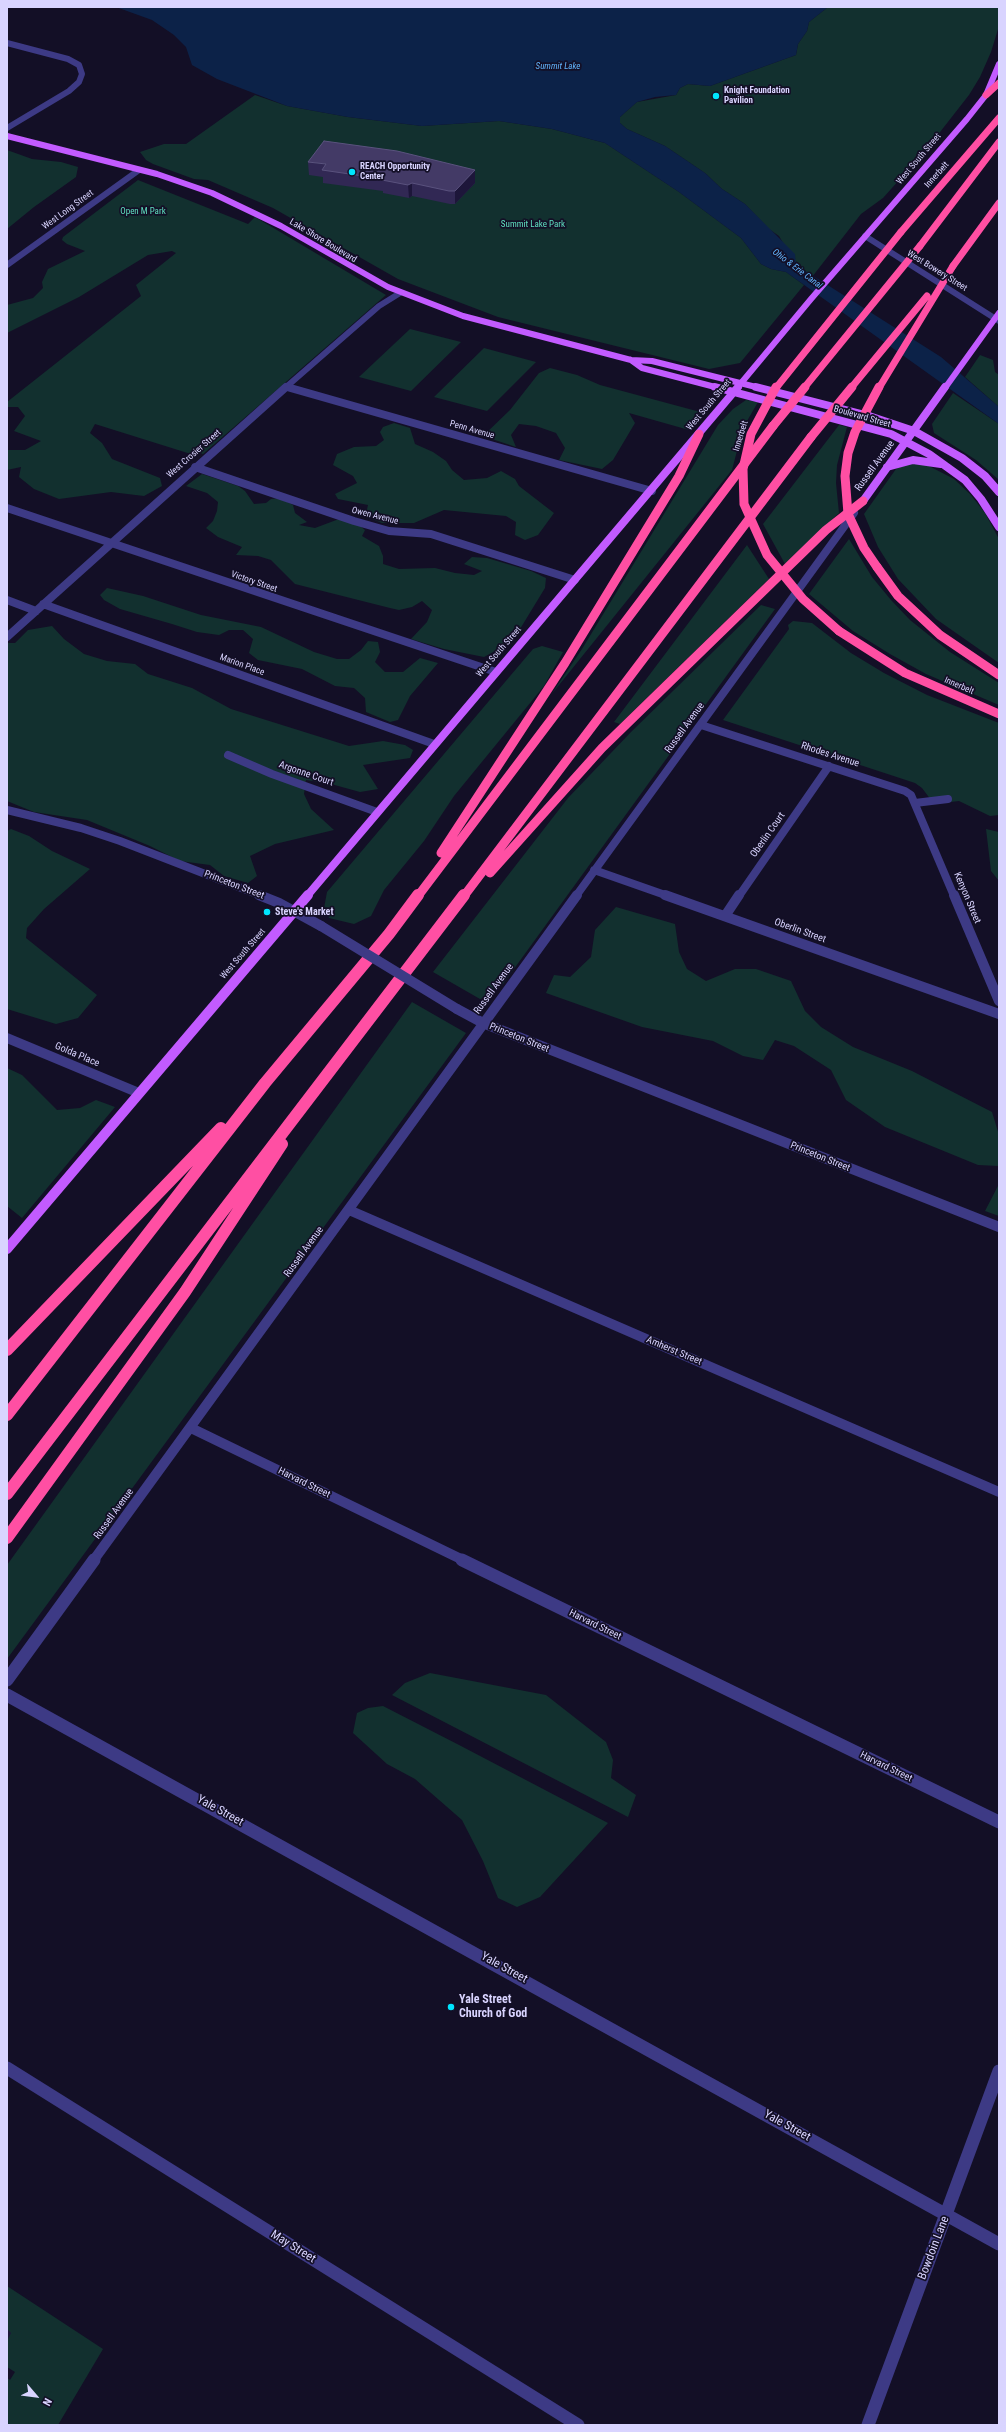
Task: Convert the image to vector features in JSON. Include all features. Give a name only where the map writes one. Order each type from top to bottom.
[{"type":"highway","points":[[986,95],[999,83]]},
{"type":"highway","name":"Innerbelt","points":[[999,118],[901,232],[775,389],[760,414],[751,434],[743,469],[744,504],[767,555],[803,599],[839,631],[905,672],[943,691],[999,714]]},
{"type":"highway","points":[[7,1416],[265,1082],[389,934],[773,426],[920,246],[999,142]]},
{"type":"highway","points":[[7,1494],[341,1054],[413,963],[811,437],[953,266],[999,203]]},
{"type":"highway","points":[[953,266],[871,401],[855,432],[848,453],[845,476],[848,514],[864,548],[898,596],[934,630],[956,647],[999,675]]},
{"type":"highway","points":[[389,934],[565,663],[680,476],[699,434]]},
{"type":"highway","points":[[413,963],[550,804],[602,748],[826,530],[863,501]]},
{"type":"highway","points":[[7,1538],[185,1292],[341,1054]]},
{"type":"highway","points":[[7,1350],[265,1082]]},
{"type":"main road","name":"West South Street","points":[[7,1249],[294,912],[434,744],[652,491],[865,236],[896,204],[986,95],[999,64]]},
{"type":"main road","name":"Lake Shore Boulevard","points":[[7,136],[189,184],[248,209],[362,274],[400,293],[463,316],[631,360],[652,361],[741,384]]},
{"type":"main road","name":"Russell Avenue","points":[[863,501],[965,360],[997,320],[999,313]]},
{"type":"main road","name":"Lake Shore Boulevard","points":[[631,360],[642,368],[734,394]]},
{"type":"main road","name":"Boulevard Street","points":[[741,384],[869,416],[914,431],[971,465],[999,492]]},
{"type":"main road","name":"Boulevard Street","points":[[734,394],[866,426],[906,441],[945,464],[974,491],[999,527]]},
{"type":"main road","points":[[887,468],[913,460],[945,464]]},
{"type":"street","points":[[7,43],[68,59],[79,65],[82,74],[79,82],[69,90],[7,128]]},
{"type":"street","name":"West Long Street","points":[[7,265],[139,170]]},
{"type":"street","name":"West Bowery Street","points":[[865,236],[997,320]]},
{"type":"street","name":"West Crosier Street","points":[[7,637],[286,387],[379,306],[400,293]]},
{"type":"street","name":"Penn Avenue","points":[[286,387],[652,491]]},
{"type":"street","name":"Owen Avenue","points":[[195,467],[354,521],[389,530],[422,532],[575,580]]},
{"type":"street","name":"Russell Avenue","points":[[7,1680],[349,1210],[482,1023],[701,725],[863,501]]},
{"type":"street","name":"Victory Street","points":[[7,508],[496,672]]},
{"type":"street","points":[[7,600],[36,611]]},
{"type":"street","name":"Marion Place","points":[[43,604],[434,744]]},
{"type":"street","name":"Rhodes Avenue","points":[[701,725],[905,790],[912,795],[915,803]]},
{"type":"street","name":"Argonne Court","points":[[228,755],[272,774],[377,812]]},
{"type":"street","name":"Oberlin Court","points":[[725,916],[829,766]]},
{"type":"street","points":[[915,803],[948,799]]},
{"type":"street","name":"Kenyon Street","points":[[915,803],[999,1001]]},
{"type":"street","name":"Princeton Street","points":[[7,810],[101,834],[279,903],[482,1023],[999,1227]]},
{"type":"street","name":"Oberlin Street","points":[[594,870],[999,1014]]},
{"type":"street","name":"Golda Place","points":[[7,1038],[139,1093]]},
{"type":"street","name":"Amherst Street","points":[[349,1210],[999,1492]]},
{"type":"street","name":"Harvard Street","points":[[191,1428],[999,1822]]},
{"type":"street","name":"Yale Street","points":[[7,1695],[999,2244]]},
{"type":"street","name":"May Street","points":[[7,2068],[578,2425]]},
{"type":"street","name":"Bowdoin Lane","points":[[868,2425],[947,2216],[999,2071]]},
{"type":"green space","points":[[828,7],[999,7],[999,26],[991,52],[980,77],[969,95],[926,150],[883,198],[861,214],[812,277],[796,265],[779,236],[769,229],[745,204],[722,189],[705,173],[665,146],[627,129],[620,123],[620,117],[637,102],[676,95],[680,88],[688,84],[710,86],[796,55],[798,44],[807,31],[809,22]]},
{"type":"green space","name":"Summit Lake Park","points":[[255,95],[287,106],[348,117],[422,126],[499,121],[552,129],[605,143],[679,192],[741,238],[761,264],[771,269],[786,272],[804,285],[740,363],[709,369],[498,317],[398,279],[273,208],[208,180],[194,179],[153,164],[146,160],[140,152],[164,144],[186,144]]},
{"type":"green space","points":[[7,150],[32,159],[61,162],[78,167],[76,177],[34,207],[7,229]]},
{"type":"green space","name":"Open M Park","points":[[138,180],[248,224],[255,217],[386,295],[203,454],[197,452],[194,455],[95,424],[90,433],[102,443],[112,459],[160,478],[162,486],[144,496],[111,492],[59,499],[34,489],[19,477],[21,467],[7,470],[7,450],[25,450],[41,441],[14,431],[25,416],[18,407],[7,407],[7,402],[141,296],[136,285],[176,253],[172,251],[148,255],[79,297],[7,333],[7,305],[33,298],[43,288],[42,282],[48,269],[85,251],[67,244],[62,240],[63,237]]},
{"type":"green space","points":[[410,329],[461,342],[411,391],[359,377]]},
{"type":"green space","points":[[484,348],[536,362],[487,411],[434,397]]},
{"type":"green space","points":[[980,355],[993,360],[995,372],[999,375],[999,407],[965,377]]},
{"type":"green space","points":[[550,368],[577,375],[600,385],[704,413],[689,430],[629,413],[635,423],[613,460],[602,469],[559,460],[565,448],[556,433],[536,426],[519,424],[511,435],[516,447],[483,436],[510,410],[539,373]]},
{"type":"green space","points":[[953,393],[999,424],[999,480],[976,460],[934,433],[932,424]]},
{"type":"green space","points":[[746,400],[758,402],[743,428],[732,470],[551,695],[582,649],[718,425],[733,409]]},
{"type":"green space","points":[[394,423],[410,428],[415,444],[433,452],[446,461],[452,470],[464,480],[487,478],[501,471],[515,479],[519,486],[554,513],[538,535],[525,540],[515,535],[516,522],[506,516],[444,510],[414,523],[382,523],[372,519],[366,514],[368,505],[338,499],[335,494],[357,483],[353,476],[333,465],[337,454],[354,447],[376,446],[384,440],[380,432],[383,427]]},
{"type":"green space","points":[[839,425],[847,427],[837,465],[836,483],[839,513],[785,564],[763,524]]},
{"type":"green space","points":[[909,462],[927,465],[954,479],[970,494],[985,513],[999,539],[999,663],[936,619],[898,579],[878,547],[864,514],[896,469]]},
{"type":"green space","points":[[202,474],[238,486],[245,491],[254,504],[266,503],[271,499],[280,498],[293,505],[295,513],[307,522],[299,525],[315,528],[339,519],[359,525],[365,530],[362,536],[379,546],[383,556],[383,564],[399,569],[435,568],[455,573],[474,575],[482,571],[464,564],[472,557],[487,558],[531,571],[546,578],[545,588],[520,629],[504,646],[484,657],[444,649],[411,639],[427,622],[432,610],[422,601],[412,607],[399,610],[390,608],[295,584],[271,560],[258,556],[236,555],[242,547],[218,537],[206,528],[213,521],[217,511],[218,502],[207,493],[186,486]]},
{"type":"green space","points":[[849,539],[872,577],[910,620],[950,652],[999,683],[999,705],[926,674],[890,654],[853,631],[809,594]]},
{"type":"green space","points":[[747,545],[769,579],[620,724],[614,722]]},
{"type":"green space","points":[[107,588],[143,596],[201,615],[261,627],[314,652],[337,659],[349,659],[361,650],[368,641],[378,642],[380,652],[375,662],[385,672],[403,672],[420,658],[438,663],[410,696],[398,720],[390,722],[366,712],[365,698],[354,688],[335,686],[302,669],[258,660],[249,653],[253,639],[243,630],[229,630],[219,635],[197,632],[120,609],[104,600],[100,595]]},
{"type":"green space","points":[[761,605],[775,609],[503,984],[491,995],[480,999],[433,972],[568,798],[631,732]]},
{"type":"green space","points":[[793,621],[812,623],[851,653],[884,673],[927,695],[999,723],[999,815],[990,816],[959,801],[934,804],[922,788],[915,783],[723,720],[789,629],[788,625]]},
{"type":"green space","points":[[52,626],[64,639],[84,654],[107,661],[135,664],[148,674],[192,688],[231,709],[349,746],[383,741],[405,745],[413,750],[410,758],[363,765],[378,789],[360,792],[331,784],[306,780],[304,794],[311,809],[334,830],[275,844],[250,856],[257,876],[248,883],[224,876],[210,865],[180,861],[150,846],[87,820],[34,812],[7,801],[7,643],[15,643],[28,630]]},
{"type":"green space","points":[[542,646],[563,652],[544,686],[454,796],[424,841],[384,890],[371,916],[354,924],[329,918],[324,908],[327,892],[533,649]]},
{"type":"green space","points":[[11,829],[29,836],[52,851],[90,869],[44,909],[27,928],[26,938],[97,995],[78,1018],[56,1024],[7,1009],[7,831]]},
{"type":"green space","points":[[986,829],[999,832],[999,881],[991,871]]},
{"type":"green space","points":[[616,907],[675,924],[679,952],[687,969],[706,981],[735,969],[756,969],[791,981],[805,1011],[821,1027],[853,1047],[912,1071],[992,1112],[999,1135],[999,1166],[978,1165],[885,1127],[846,1100],[831,1070],[794,1046],[775,1040],[763,1060],[743,1056],[713,1041],[642,1027],[546,993],[554,975],[570,977],[591,957],[595,930]]},
{"type":"green space","points":[[412,1002],[466,1033],[7,1659],[7,1565]]},
{"type":"green space","points":[[7,1068],[22,1075],[57,1110],[80,1108],[96,1100],[115,1107],[22,1218],[7,1206]]},
{"type":"green space","points":[[999,1184],[999,1216],[985,1211]]},
{"type":"green space","points":[[430,1673],[546,1695],[606,1742],[613,1760],[611,1778],[636,1795],[628,1817],[392,1695],[405,1683]]},
{"type":"green space","points":[[383,1706],[608,1823],[540,1897],[517,1907],[498,1898],[483,1861],[462,1820],[415,1779],[387,1764],[353,1733],[357,1713],[368,1708]]},
{"type":"green space","points":[[7,2286],[103,2349],[58,2425],[7,2425],[7,2378],[10,2380],[15,2372],[7,2367]]},
{"type":"water","name":"Summit Lake","points":[[116,7],[828,7],[809,22],[807,31],[798,44],[796,55],[710,86],[688,84],[680,88],[676,95],[655,97],[637,102],[620,117],[620,123],[627,129],[665,146],[705,173],[722,189],[745,204],[795,254],[796,265],[941,357],[999,407],[999,424],[786,272],[771,269],[761,264],[741,238],[679,192],[605,143],[552,129],[499,121],[422,126],[348,117],[287,106],[217,79],[192,65],[186,47],[174,35],[152,20]]},
{"type":"building","points":[[324,141],[397,151],[475,170],[455,191],[449,191],[412,183],[408,185],[382,180],[384,179],[322,170],[326,164],[308,162]]},
{"type":"place","name":"Knight Foundation Pavilion","points":[[716,96]]},
{"type":"place","name":"REACH Opportunity Center","points":[[352,172]]},
{"type":"place","name":"Steve's Market","points":[[267,912]]},
{"type":"place","name":"Yale Street Church of God","points":[[451,2007]]},
{"type":"water label","name":"Ohio & Erie Canal","points":[[797,269]]}]
